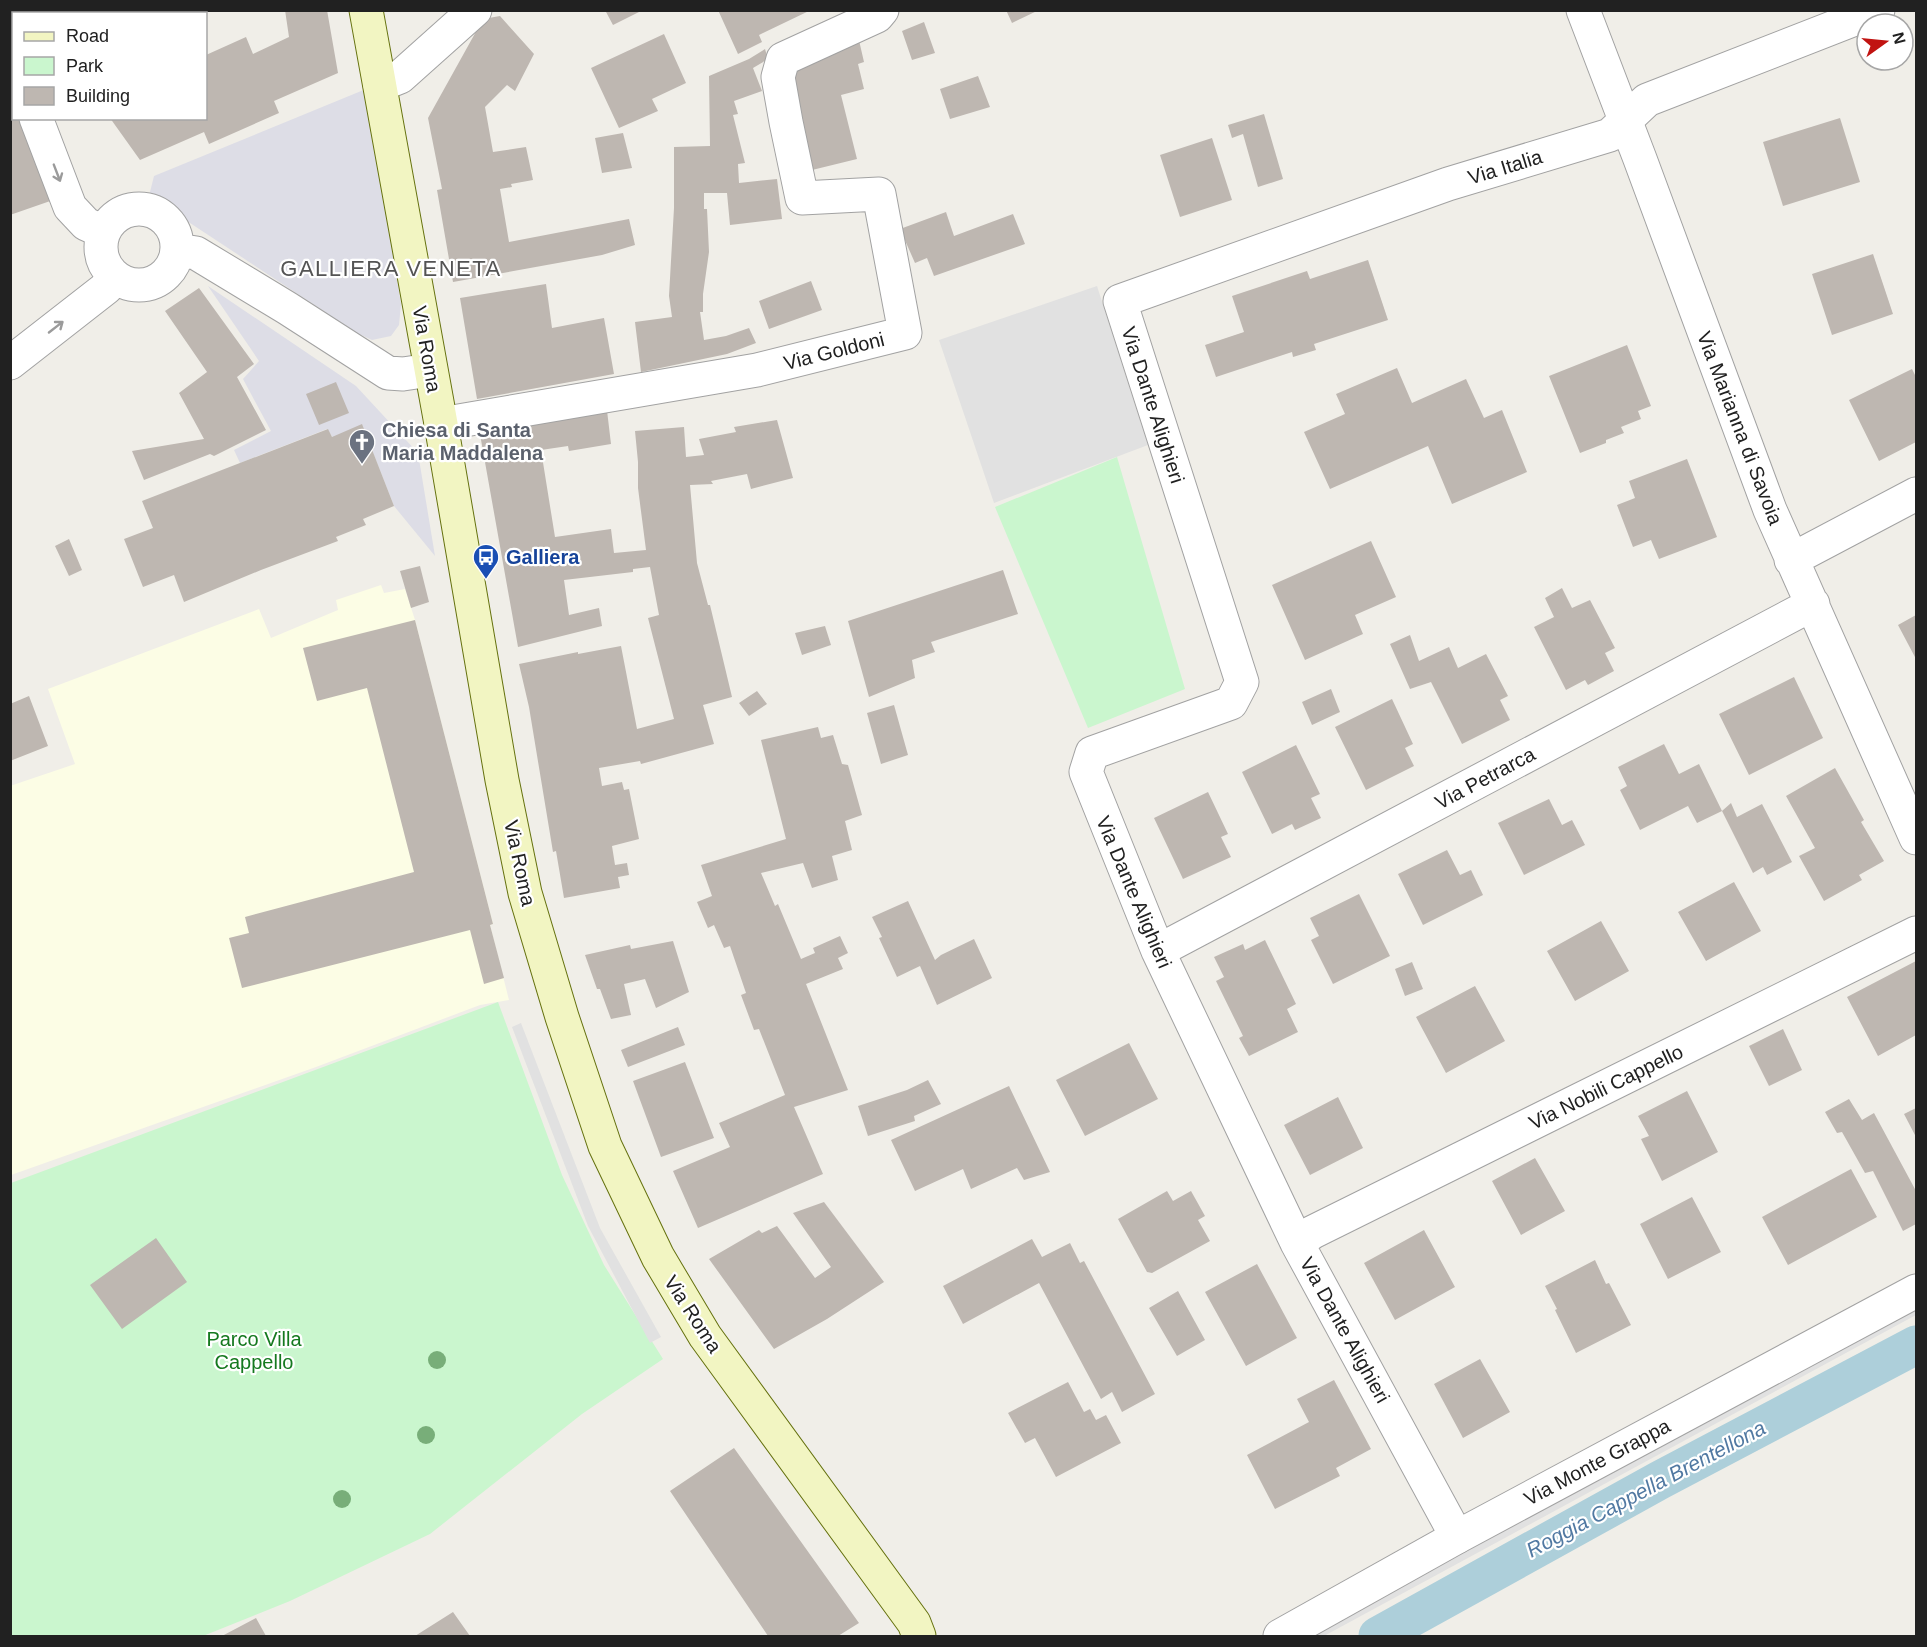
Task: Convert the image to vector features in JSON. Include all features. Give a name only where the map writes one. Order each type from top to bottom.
[{"type":"main road","name":"Via Roma","points":[[366,10],[441,424],[502,780],[525,893],[562,1017],[605,1146],[658,1257],[705,1336],[923,1632]]},
{"type":"street","points":[[380,85],[400,77],[475,10]]},
{"type":"street","name":"Via Goldoni","points":[[441,424],[757,370],[905,333],[879,194],[802,198],[778,77],[783,59],[877,16],[882,10]]},
{"type":"street","name":"Via Marianna di Savoia","points":[[1583,10],[1770,510],[1917,838]]},
{"type":"street","name":"Via Italia","points":[[1120,301],[1448,184],[1610,135],[1647,100],[1878,10]]},
{"type":"street","points":[[37,120],[70,207],[86,224],[104,232]]},
{"type":"street","points":[[139,209],[157,213],[170,224],[177,241],[177,250],[170,270],[154,283],[133,285],[114,276],[106,266],[101,243],[104,232],[114,218],[122,212],[139,209]]},
{"type":"street","points":[[177,250],[196,254],[287,308],[388,374],[430,370]]},
{"type":"street","points":[[10,363],[106,288],[114,276]]},
{"type":"street","name":"Via Dante Alighieri","points":[[1120,301],[1242,682],[1231,703],[1092,753],[1086,772],[1158,951],[1297,1243],[1457,1537]]},
{"type":"street","points":[[1791,560],[1917,494]]},
{"type":"street","name":"Via Petrarca","points":[[1158,951],[1813,604]]},
{"type":"street","name":"Via Nobili Cappello","points":[[1297,1243],[1313,1232],[1917,933]]},
{"type":"street","name":"Via Monte Grappa","points":[[1280,1636],[1457,1537],[1917,1291]]},
{"type":"shaded area","points":[[366,89],[401,304],[399,325],[391,336],[372,340],[357,333],[149,196],[154,176]]},
{"type":"shaded area","points":[[208,286],[356,386],[418,453],[435,556],[394,506],[362,425],[333,438],[327,429],[240,463],[234,450],[271,431],[243,379],[259,361]]},
{"type":"shaded area","points":[[1097,286],[1148,445],[994,503],[939,340]]},
{"type":"shaded area","points":[[381,585],[384,593],[405,589],[415,620],[493,924],[490,925],[509,1000],[480,1005],[316,1067],[11,1175],[10,786],[75,764],[48,689],[259,609],[271,638],[338,610],[336,600]]},
{"type":"shaded area","points":[[521,1023],[600,1228],[661,1337],[650,1343],[588,1226],[512,1027]]},
{"type":"shaded area","points":[[1916,1294],[1916,1315],[1324,1636],[1292,1636]]},
{"type":"green space","points":[[1117,457],[1185,689],[1088,728],[995,507]]},
{"type":"green space","name":"Parco Villa Cappello","points":[[498,1002],[562,1175],[604,1265],[663,1359],[582,1414],[430,1534],[290,1601],[203,1636],[11,1636],[11,1183]]},
{"type":"building","points":[[33,10],[83,10],[84,12],[34,12]]},
{"type":"building","points":[[285,10],[327,10],[338,73],[274,101],[279,113],[209,144],[204,132],[140,160],[111,120],[207,120],[207,55],[246,37],[253,54],[289,37]]},
{"type":"building","points":[[605,10],[643,10],[613,25]]},
{"type":"building","points":[[718,10],[811,10],[759,35],[762,42],[738,54]]},
{"type":"building","points":[[1006,10],[1039,10],[1012,23]]},
{"type":"building","points":[[500,16],[534,54],[515,91],[507,85],[485,107],[493,152],[526,147],[533,180],[511,184],[512,187],[500,189],[509,242],[629,219],[635,245],[602,255],[453,282],[437,190],[442,189],[428,118],[483,19]]},
{"type":"building","points":[[924,22],[935,53],[912,60],[902,31]]},
{"type":"building","points":[[664,34],[686,83],[652,99],[658,111],[619,128],[591,68]]},
{"type":"building","points":[[858,36],[864,62],[858,64],[864,89],[841,95],[857,159],[808,171],[789,66]]},
{"type":"building","points":[[765,49],[768,59],[753,68],[762,91],[734,101],[738,114],[733,115],[745,163],[738,164],[739,183],[777,179],[782,219],[730,225],[727,193],[704,193],[709,252],[703,312],[700,312],[704,340],[726,336],[749,328],[756,343],[727,354],[641,372],[635,322],[672,317],[669,296],[674,208],[674,147],[710,146],[709,76],[749,59]]},
{"type":"building","points":[[10,75],[12,78],[12,120],[28,120],[56,199],[10,215]]},
{"type":"building","points":[[978,76],[990,107],[950,119],[940,89]]},
{"type":"building","points":[[1264,114],[1283,179],[1258,187],[1243,134],[1232,138],[1228,125]]},
{"type":"building","points":[[1840,118],[1860,182],[1783,206],[1763,142]]},
{"type":"building","points":[[623,133],[632,168],[602,173],[595,138]]},
{"type":"building","points":[[1212,138],[1232,200],[1180,217],[1160,155]]},
{"type":"building","points":[[946,212],[954,236],[1013,214],[1025,244],[934,276],[927,258],[915,263],[900,229]]},
{"type":"building","points":[[1873,254],[1893,314],[1832,335],[1812,274]]},
{"type":"building","points":[[1368,260],[1388,320],[1314,344],[1316,350],[1293,357],[1292,352],[1216,377],[1205,345],[1244,332],[1232,296],[1307,271],[1310,279]]},
{"type":"building","points":[[811,281],[822,310],[769,329],[759,301]]},
{"type":"building","points":[[546,284],[552,328],[604,318],[614,374],[477,399],[460,298]]},
{"type":"building","points":[[199,288],[254,364],[237,377],[266,430],[214,456],[210,454],[144,480],[132,451],[204,439],[179,393],[207,372],[165,311]]},
{"type":"building","points":[[1627,345],[1651,406],[1638,411],[1641,419],[1621,427],[1624,433],[1580,453],[1549,376]]},
{"type":"building","points":[[1397,368],[1412,403],[1466,379],[1484,418],[1502,410],[1527,472],[1452,504],[1428,446],[1330,489],[1304,432],[1345,414],[1336,394]]},
{"type":"building","points":[[1912,369],[1916,377],[1916,442],[1879,461],[1849,400]]},
{"type":"building","points":[[336,382],[349,413],[319,425],[306,394]]},
{"type":"building","points":[[606,402],[611,444],[569,451],[568,446],[541,450],[555,537],[611,529],[614,553],[646,550],[638,488],[635,431],[684,427],[686,457],[704,455],[699,439],[736,432],[734,427],[777,420],[793,478],[751,489],[747,474],[711,481],[713,484],[690,485],[697,563],[708,605],[710,605],[732,697],[703,705],[714,744],[641,764],[640,761],[599,768],[602,786],[622,782],[624,790],[629,789],[639,839],[612,846],[615,865],[627,863],[629,875],[618,877],[620,888],[564,898],[556,851],[553,852],[529,707],[519,664],[621,646],[637,729],[674,719],[648,618],[659,615],[650,567],[633,569],[633,572],[564,580],[569,615],[599,608],[602,626],[518,647],[478,423]]},
{"type":"building","points":[[362,424],[394,506],[363,519],[366,525],[336,537],[338,541],[184,602],[174,575],[143,587],[124,539],[153,528],[142,501],[328,429],[332,437]]},
{"type":"building","points":[[1687,459],[1717,537],[1659,559],[1651,540],[1633,547],[1617,505],[1635,498],[1629,481]]},
{"type":"building","points":[[69,539],[82,570],[69,576],[55,546]]},
{"type":"building","points":[[1371,541],[1396,597],[1355,615],[1363,634],[1305,660],[1272,585]]},
{"type":"building","points":[[420,566],[429,602],[411,608],[400,571]]},
{"type":"building","points":[[1003,570],[1018,614],[931,642],[935,652],[912,660],[915,678],[869,697],[848,621]]},
{"type":"building","points":[[1562,588],[1572,608],[1590,600],[1615,648],[1605,653],[1614,671],[1588,685],[1585,680],[1566,690],[1534,627],[1554,617],[1545,598]]},
{"type":"building","points":[[1916,615],[1916,659],[1898,625]]},
{"type":"building","points":[[415,620],[493,924],[490,925],[504,978],[484,984],[470,930],[242,988],[229,938],[249,933],[245,917],[414,872],[367,688],[317,701],[303,648]]},
{"type":"building","points":[[825,626],[831,645],[802,655],[795,633]]},
{"type":"building","points":[[1410,635],[1419,661],[1449,647],[1458,668],[1486,654],[1508,696],[1500,700],[1510,720],[1462,744],[1431,682],[1410,689],[1390,644]]},
{"type":"building","points":[[1794,677],[1823,738],[1749,775],[1719,714]]},
{"type":"building","points":[[1331,689],[1340,712],[1312,725],[1302,702]]},
{"type":"building","points":[[757,691],[767,704],[749,716],[739,703]]},
{"type":"building","points":[[29,696],[48,746],[10,761],[10,704]]},
{"type":"building","points":[[1392,699],[1413,744],[1405,748],[1414,766],[1366,790],[1335,727]]},
{"type":"building","points":[[894,705],[908,755],[881,764],[867,713]]},
{"type":"building","points":[[818,727],[821,738],[833,735],[842,764],[848,765],[862,815],[845,821],[852,850],[832,856],[838,880],[812,888],[803,863],[761,873],[775,906],[778,904],[801,959],[815,953],[813,948],[840,936],[848,953],[838,958],[843,969],[806,984],[848,1090],[794,1107],[823,1174],[698,1228],[673,1171],[730,1147],[719,1123],[785,1095],[759,1029],[754,1030],[741,995],[746,993],[730,946],[724,948],[714,925],[708,928],[697,902],[712,896],[701,865],[786,839],[761,740]]},
{"type":"building","points":[[1664,744],[1679,774],[1699,764],[1722,811],[1697,823],[1688,806],[1640,830],[1620,790],[1627,786],[1618,767]]},
{"type":"building","points":[[1296,745],[1320,794],[1311,798],[1321,818],[1295,830],[1292,824],[1272,834],[1242,772]]},
{"type":"building","points":[[1835,768],[1864,820],[1861,822],[1884,861],[1859,875],[1862,880],[1824,901],[1799,856],[1815,848],[1786,796]]},
{"type":"building","points":[[1208,792],[1228,834],[1221,837],[1231,857],[1183,879],[1154,818]]},
{"type":"building","points":[[1549,799],[1562,825],[1572,820],[1585,845],[1524,875],[1498,823]]},
{"type":"building","points":[[1731,803],[1737,817],[1762,804],[1792,862],[1767,875],[1763,867],[1753,873],[1722,811]]},
{"type":"building","points":[[1447,850],[1460,875],[1471,870],[1483,895],[1423,925],[1398,874]]},
{"type":"building","points":[[1734,882],[1761,931],[1706,961],[1678,912]]},
{"type":"building","points":[[1359,894],[1390,956],[1333,984],[1311,940],[1319,936],[1310,918]]},
{"type":"building","points":[[908,901],[935,960],[974,939],[992,978],[937,1005],[920,966],[897,977],[872,917]]},
{"type":"building","points":[[1601,921],[1629,971],[1575,1001],[1547,951]]},
{"type":"building","points":[[1265,940],[1296,1004],[1287,1009],[1298,1032],[1249,1056],[1239,1038],[1243,1036],[1216,981],[1224,977],[1214,957],[1243,944],[1245,950]]},
{"type":"building","points":[[673,941],[689,992],[656,1008],[645,979],[624,984],[631,1015],[611,1019],[585,955],[630,945],[631,949]]},
{"type":"building","points":[[1916,961],[1916,1035],[1878,1056],[1847,997]]},
{"type":"building","points":[[1412,962],[1423,989],[1405,996],[1395,969]]},
{"type":"building","points":[[1475,986],[1505,1041],[1446,1073],[1416,1017]]},
{"type":"building","points":[[678,1027],[685,1045],[628,1067],[621,1050]]},
{"type":"building","points":[[1783,1029],[1802,1070],[1769,1086],[1749,1046]]},
{"type":"building","points":[[1129,1043],[1158,1099],[1085,1136],[1056,1080]]},
{"type":"building","points":[[685,1062],[714,1138],[661,1157],[633,1081]]},
{"type":"building","points":[[928,1080],[941,1104],[914,1116],[915,1121],[868,1136],[858,1106],[907,1090]]},
{"type":"building","points":[[1009,1086],[1050,1172],[1024,1180],[1017,1168],[971,1189],[963,1169],[915,1191],[891,1140]]},
{"type":"building","points":[[1687,1091],[1718,1152],[1662,1181],[1641,1139],[1649,1136],[1638,1116]]},
{"type":"building","points":[[1338,1097],[1363,1148],[1310,1175],[1284,1125]]},
{"type":"building","points":[[1849,1099],[1862,1120],[1874,1113],[1916,1191],[1916,1224],[1903,1231],[1873,1171],[1865,1173],[1842,1132],[1837,1133],[1825,1112]]},
{"type":"building","points":[[1916,1108],[1916,1137],[1904,1114]]},
{"type":"building","points":[[1535,1158],[1565,1211],[1521,1235],[1492,1181]]},
{"type":"building","points":[[1851,1169],[1877,1217],[1788,1265],[1762,1217]]},
{"type":"building","points":[[1167,1191],[1173,1201],[1191,1191],[1205,1216],[1198,1220],[1210,1241],[1152,1273],[1147,1272],[1118,1219]]},
{"type":"building","points":[[1692,1197],[1721,1252],[1668,1279],[1640,1224]]},
{"type":"building","points":[[824,1202],[884,1282],[827,1319],[774,1349],[709,1259],[759,1230],[762,1233],[777,1226],[815,1278],[831,1267],[793,1213]]},
{"type":"building","points":[[1424,1230],[1455,1287],[1395,1320],[1364,1263]]},
{"type":"building","points":[[156,1238],[187,1282],[122,1329],[90,1285]]},
{"type":"building","points":[[1032,1239],[1042,1257],[1070,1243],[1080,1263],[1084,1261],[1155,1394],[1122,1412],[1112,1392],[1101,1399],[1039,1283],[963,1324],[943,1286]]},
{"type":"building","points":[[1595,1260],[1606,1284],[1609,1283],[1631,1325],[1576,1353],[1545,1286]]},
{"type":"building","points":[[1257,1264],[1297,1338],[1246,1366],[1205,1292]]},
{"type":"building","points":[[1178,1291],[1205,1340],[1177,1356],[1149,1308]]},
{"type":"building","points":[[1480,1359],[1510,1412],[1463,1438],[1434,1384]]},
{"type":"building","points":[[1334,1380],[1371,1449],[1336,1468],[1340,1476],[1275,1509],[1247,1455],[1309,1422],[1297,1399]]},
{"type":"building","points":[[1068,1382],[1084,1412],[1090,1409],[1096,1420],[1106,1415],[1121,1443],[1056,1477],[1035,1438],[1025,1443],[1008,1413]]},
{"type":"building","points":[[734,1448],[859,1623],[838,1636],[768,1636],[670,1491]]},
{"type":"building","points":[[453,1612],[470,1636],[415,1636]]},
{"type":"building","points":[[256,1618],[266,1636],[222,1636]]},
{"type":"waterway","name":"Roggia Cappella Brentellona","points":[[1378,1636],[1660,1480],[1916,1345]]},
{"type":"place","name":"Chiesa di Santa Maria Maddalena","points":[[362,465]]},
{"type":"place","name":"Galliera","points":[[486,580]]},
{"type":"district","name":"GALLIERA VENETA","points":[[391,268]]}]
